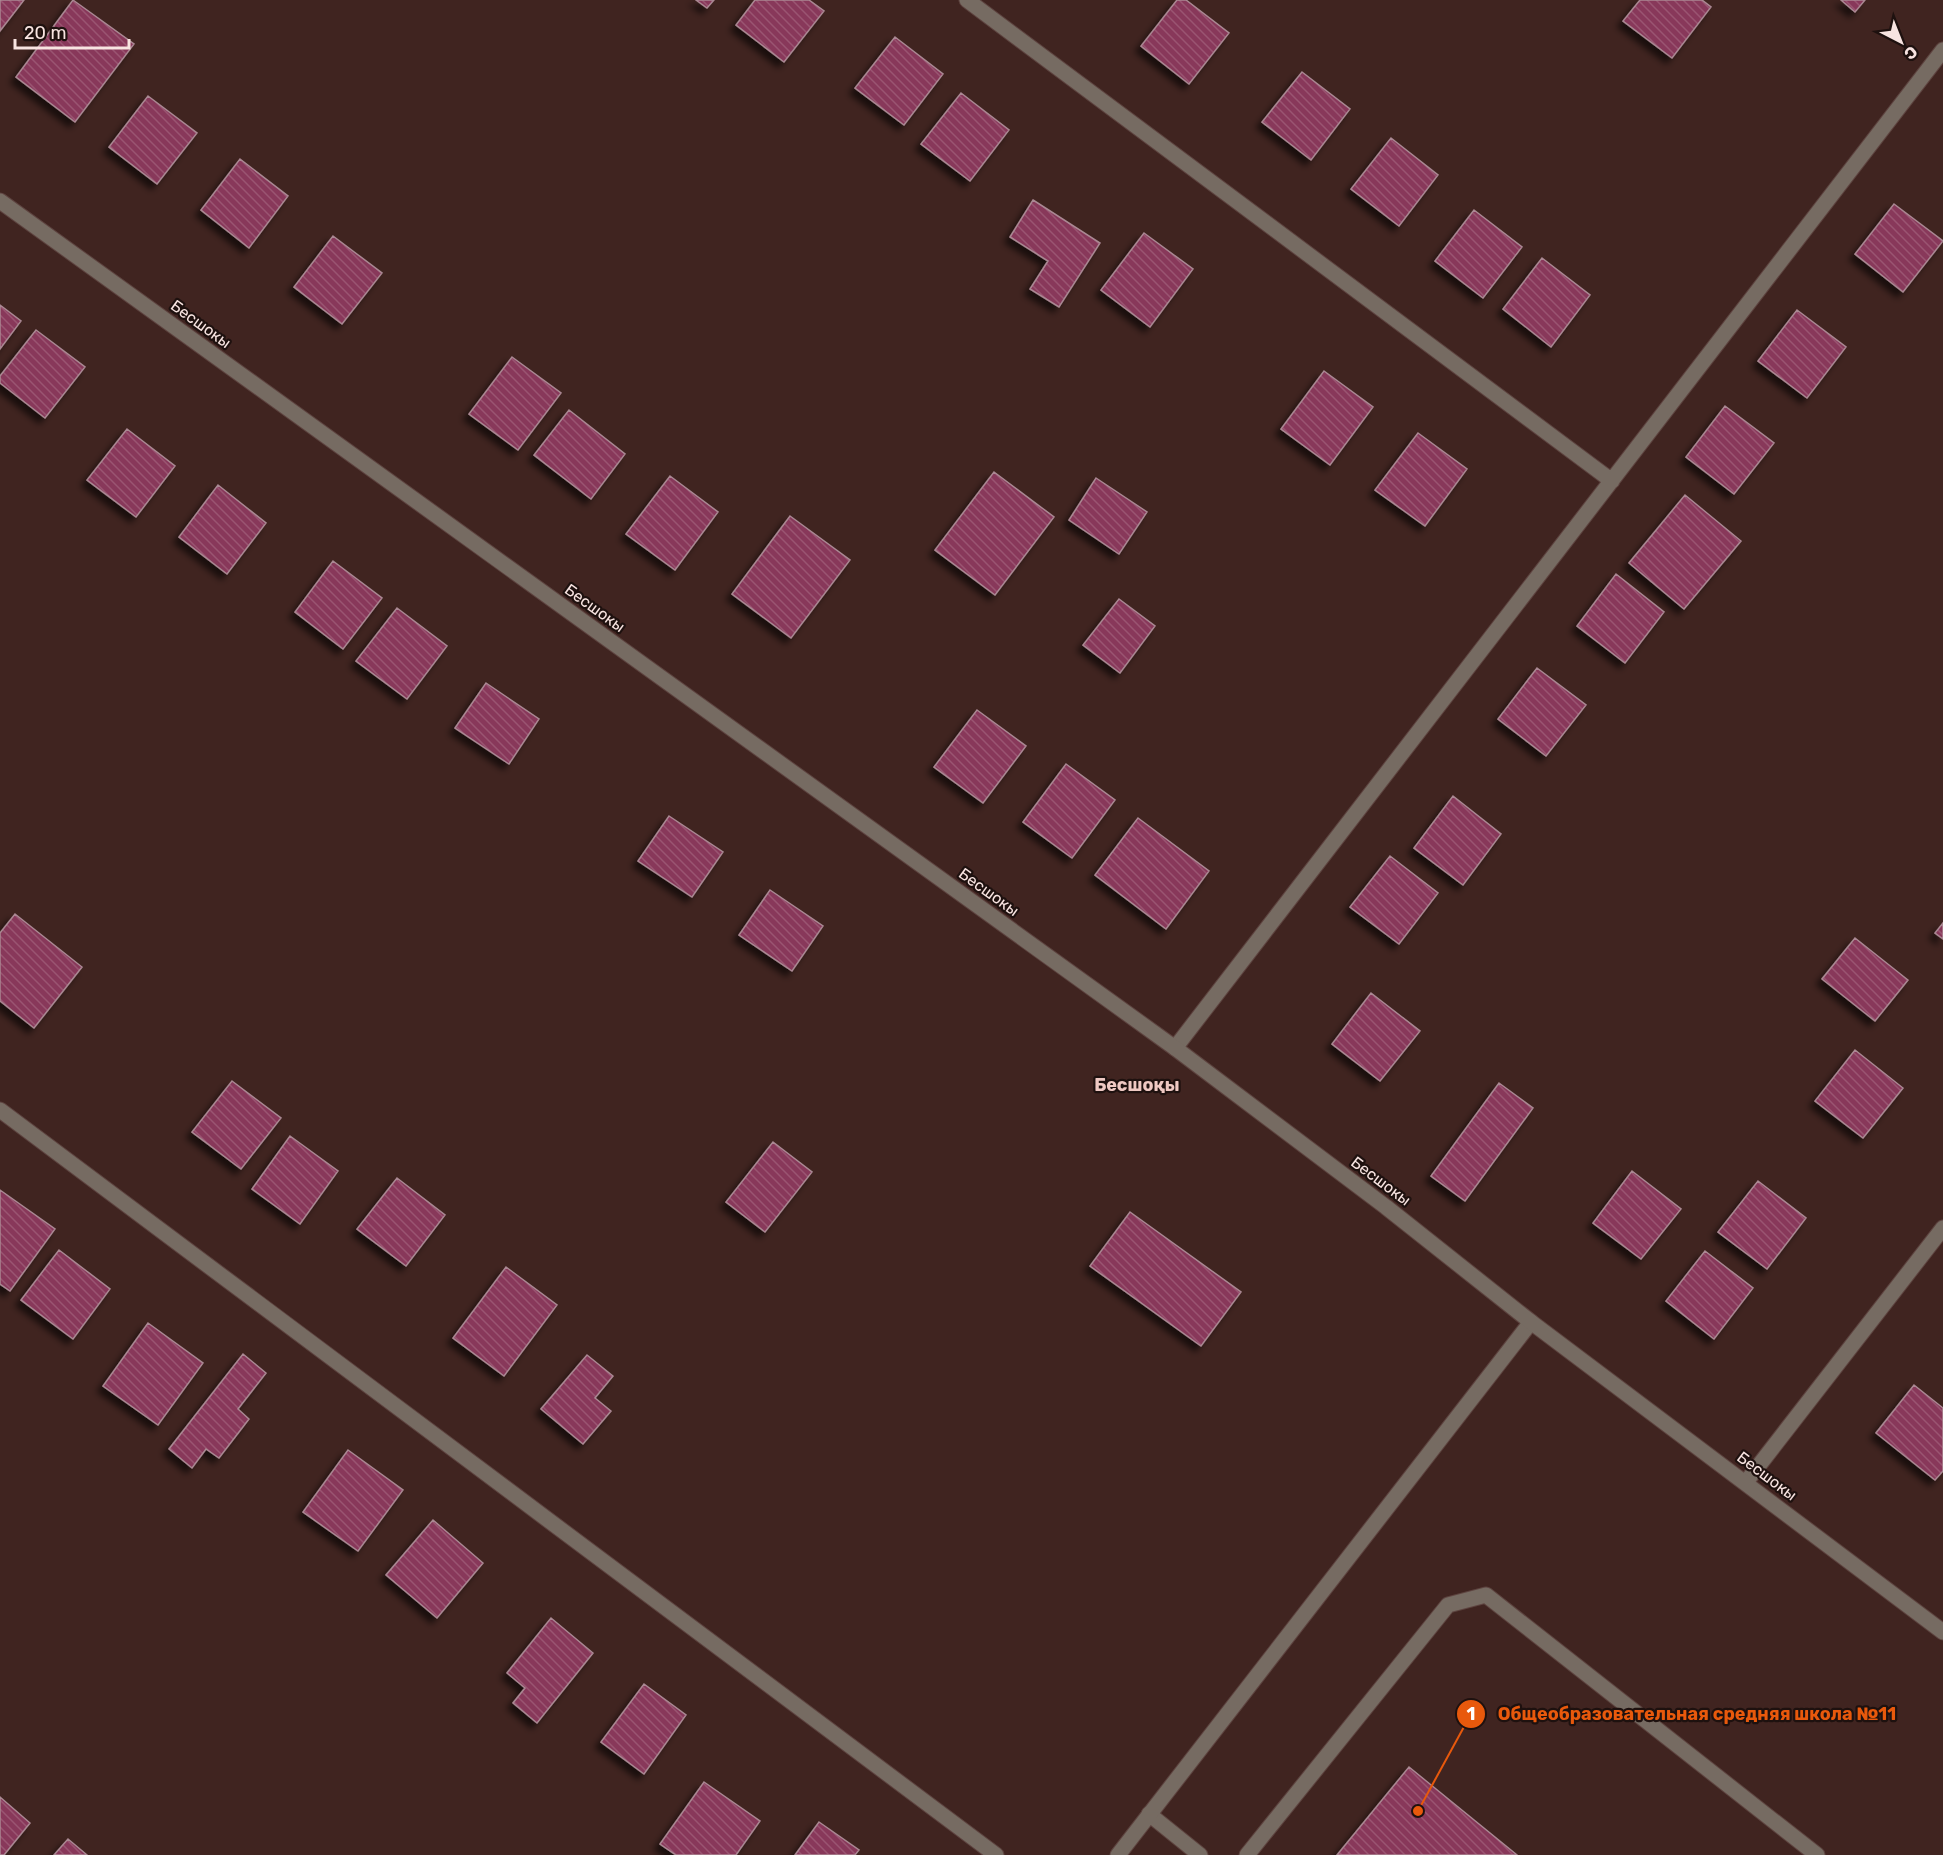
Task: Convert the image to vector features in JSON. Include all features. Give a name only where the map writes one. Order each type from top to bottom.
[{"type":"street","points":[[968,0],[1612,481]]},
{"type":"street","points":[[1175,1048],[1943,50]]},
{"type":"street","name":"Бесшокы","points":[[0,201],[1175,1048],[1386,1207],[1531,1322],[1943,1632]]},
{"type":"street","points":[[0,1110],[996,1855]]},
{"type":"street","points":[[1746,1482],[1943,1228]]},
{"type":"street","points":[[1118,1855],[1531,1322]]},
{"type":"street","points":[[1247,1855],[1448,1605],[1486,1595],[1817,1855]]},
{"type":"street","points":[[1149,1814],[1200,1855]]},
{"type":"building","points":[[0,0],[24,0],[0,31]]},
{"type":"building","points":[[73,0],[134,44],[75,122],[16,77]]},
{"type":"building","points":[[696,0],[714,0],[707,8]]},
{"type":"building","points":[[755,0],[809,0],[824,11],[784,62],[736,25]]},
{"type":"building","points":[[1177,0],[1186,0],[1229,33],[1189,84],[1141,46]]},
{"type":"building","points":[[1640,0],[1702,0],[1711,7],[1672,58],[1623,21]]},
{"type":"building","points":[[1841,0],[1865,0],[1855,12]]},
{"type":"building","points":[[895,37],[943,74],[904,125],[855,88]]},
{"type":"building","points":[[1302,72],[1350,109],[1311,160],[1262,122]]},
{"type":"building","points":[[961,93],[1009,130],[970,181],[921,144]]},
{"type":"building","points":[[148,96],[197,133],[157,184],[109,147]]},
{"type":"building","points":[[1391,138],[1438,175],[1399,226],[1351,189]]},
{"type":"building","points":[[240,159],[288,196],[249,248],[201,210]]},
{"type":"building","points":[[1033,200],[1100,243],[1059,307],[1030,289],[1048,261],[1010,237]]},
{"type":"building","points":[[1894,204],[1943,241],[1903,292],[1855,254]]},
{"type":"building","points":[[1474,210],[1522,247],[1483,298],[1435,261]]},
{"type":"building","points":[[1144,233],[1193,269],[1150,327],[1101,290]]},
{"type":"building","points":[[333,236],[382,273],[342,324],[294,287]]},
{"type":"building","points":[[1542,258],[1590,295],[1551,347],[1503,309]]},
{"type":"building","points":[[0,305],[21,321],[0,349]]},
{"type":"building","points":[[1797,310],[1846,347],[1807,398],[1758,361]]},
{"type":"building","points":[[36,330],[85,367],[45,418],[0,383],[0,376]]},
{"type":"building","points":[[512,357],[561,393],[518,450],[469,414]]},
{"type":"building","points":[[1324,371],[1373,407],[1330,465],[1281,429]]},
{"type":"building","points":[[1725,406],[1774,443],[1734,494],[1686,457]]},
{"type":"building","points":[[569,410],[625,454],[591,499],[534,455]]},
{"type":"building","points":[[127,429],[175,466],[136,517],[87,480]]},
{"type":"building","points":[[1418,433],[1467,469],[1425,526],[1375,490]]},
{"type":"building","points":[[994,472],[1054,517],[995,595],[935,550]]},
{"type":"building","points":[[670,476],[718,512],[675,570],[626,534]]},
{"type":"building","points":[[1096,478],[1147,512],[1119,554],[1069,520]]},
{"type":"building","points":[[218,485],[266,523],[227,574],[179,537]]},
{"type":"building","points":[[1685,495],[1741,541],[1684,609],[1629,563]]},
{"type":"building","points":[[790,516],[850,560],[791,638],[732,594]]},
{"type":"building","points":[[333,561],[382,598],[343,649],[295,612]]},
{"type":"building","points":[[1616,574],[1664,612],[1625,663],[1577,626]]},
{"type":"building","points":[[1119,599],[1155,626],[1120,673],[1083,645]]},
{"type":"building","points":[[397,608],[447,646],[407,699],[356,661]]},
{"type":"building","points":[[1537,668],[1586,705],[1546,756],[1498,719]]},
{"type":"building","points":[[486,683],[539,719],[509,764],[455,728]]},
{"type":"building","points":[[977,710],[1026,746],[983,803],[934,767]]},
{"type":"building","points":[[1066,764],[1115,800],[1072,858],[1023,822]]},
{"type":"building","points":[[1453,796],[1501,834],[1463,885],[1414,848]]},
{"type":"building","points":[[669,816],[723,852],[692,897],[638,861]]},
{"type":"building","points":[[1138,818],[1209,871],[1166,929],[1095,875]]},
{"type":"building","points":[[1390,856],[1438,893],[1399,944],[1350,907]]},
{"type":"building","points":[[770,890],[823,926],[792,971],[739,935]]},
{"type":"building","points":[[15,914],[82,967],[34,1028],[0,1001],[0,933]]},
{"type":"building","points":[[1943,923],[1943,939],[1935,933]]},
{"type":"building","points":[[1855,938],[1908,980],[1875,1021],[1822,979]]},
{"type":"building","points":[[1371,993],[1420,1031],[1380,1081],[1332,1044]]},
{"type":"building","points":[[1855,1050],[1903,1088],[1863,1138],[1815,1101]]},
{"type":"building","points":[[232,1081],[281,1118],[241,1169],[192,1132]]},
{"type":"building","points":[[1499,1083],[1533,1108],[1465,1201],[1431,1176]]},
{"type":"building","points":[[290,1136],[338,1171],[300,1224],[252,1189]]},
{"type":"building","points":[[773,1142],[812,1172],[765,1232],[726,1202]]},
{"type":"building","points":[[1632,1171],[1681,1209],[1641,1259],[1593,1223]]},
{"type":"building","points":[[397,1178],[445,1215],[406,1266],[357,1229]]},
{"type":"building","points":[[1758,1181],[1806,1218],[1767,1269],[1718,1232]]},
{"type":"building","points":[[0,1190],[55,1229],[10,1291],[0,1284]]},
{"type":"building","points":[[1130,1212],[1241,1292],[1201,1346],[1090,1266]]},
{"type":"building","points":[[59,1250],[110,1289],[73,1339],[21,1300]]},
{"type":"building","points":[[1705,1251],[1753,1288],[1714,1339],[1666,1301]]},
{"type":"building","points":[[506,1267],[557,1305],[504,1376],[453,1338]]},
{"type":"building","points":[[148,1323],[203,1363],[158,1425],[103,1386]]},
{"type":"building","points":[[243,1354],[266,1373],[238,1409],[249,1419],[219,1458],[206,1449],[192,1468],[169,1449]]},
{"type":"building","points":[[587,1355],[613,1376],[595,1398],[611,1411],[583,1444],[541,1409]]},
{"type":"building","points":[[1914,1385],[1943,1408],[1943,1471],[1935,1480],[1876,1433]]},
{"type":"building","points":[[348,1450],[403,1490],[358,1551],[303,1512]]},
{"type":"building","points":[[433,1520],[483,1563],[437,1618],[386,1575]]},
{"type":"building","points":[[551,1618],[593,1653],[537,1723],[513,1703],[525,1688],[507,1673]]},
{"type":"building","points":[[644,1684],[686,1715],[644,1774],[601,1742]]},
{"type":"building","points":[[1409,1767],[1517,1855],[1337,1855]]},
{"type":"building","points":[[704,1782],[760,1821],[736,1855],[676,1855],[660,1844]]},
{"type":"building","points":[[0,1797],[30,1823],[4,1855],[0,1855]]},
{"type":"building","points":[[819,1822],[859,1850],[855,1855],[795,1855]]},
{"type":"building","points":[[68,1839],[87,1855],[54,1855]]},
{"type":"place","name":"Общеобразовательная средняя школа №11","points":[[1418,1811]]},
{"type":"district","name":"Бесшоқы","points":[[1137,1085]]}]
